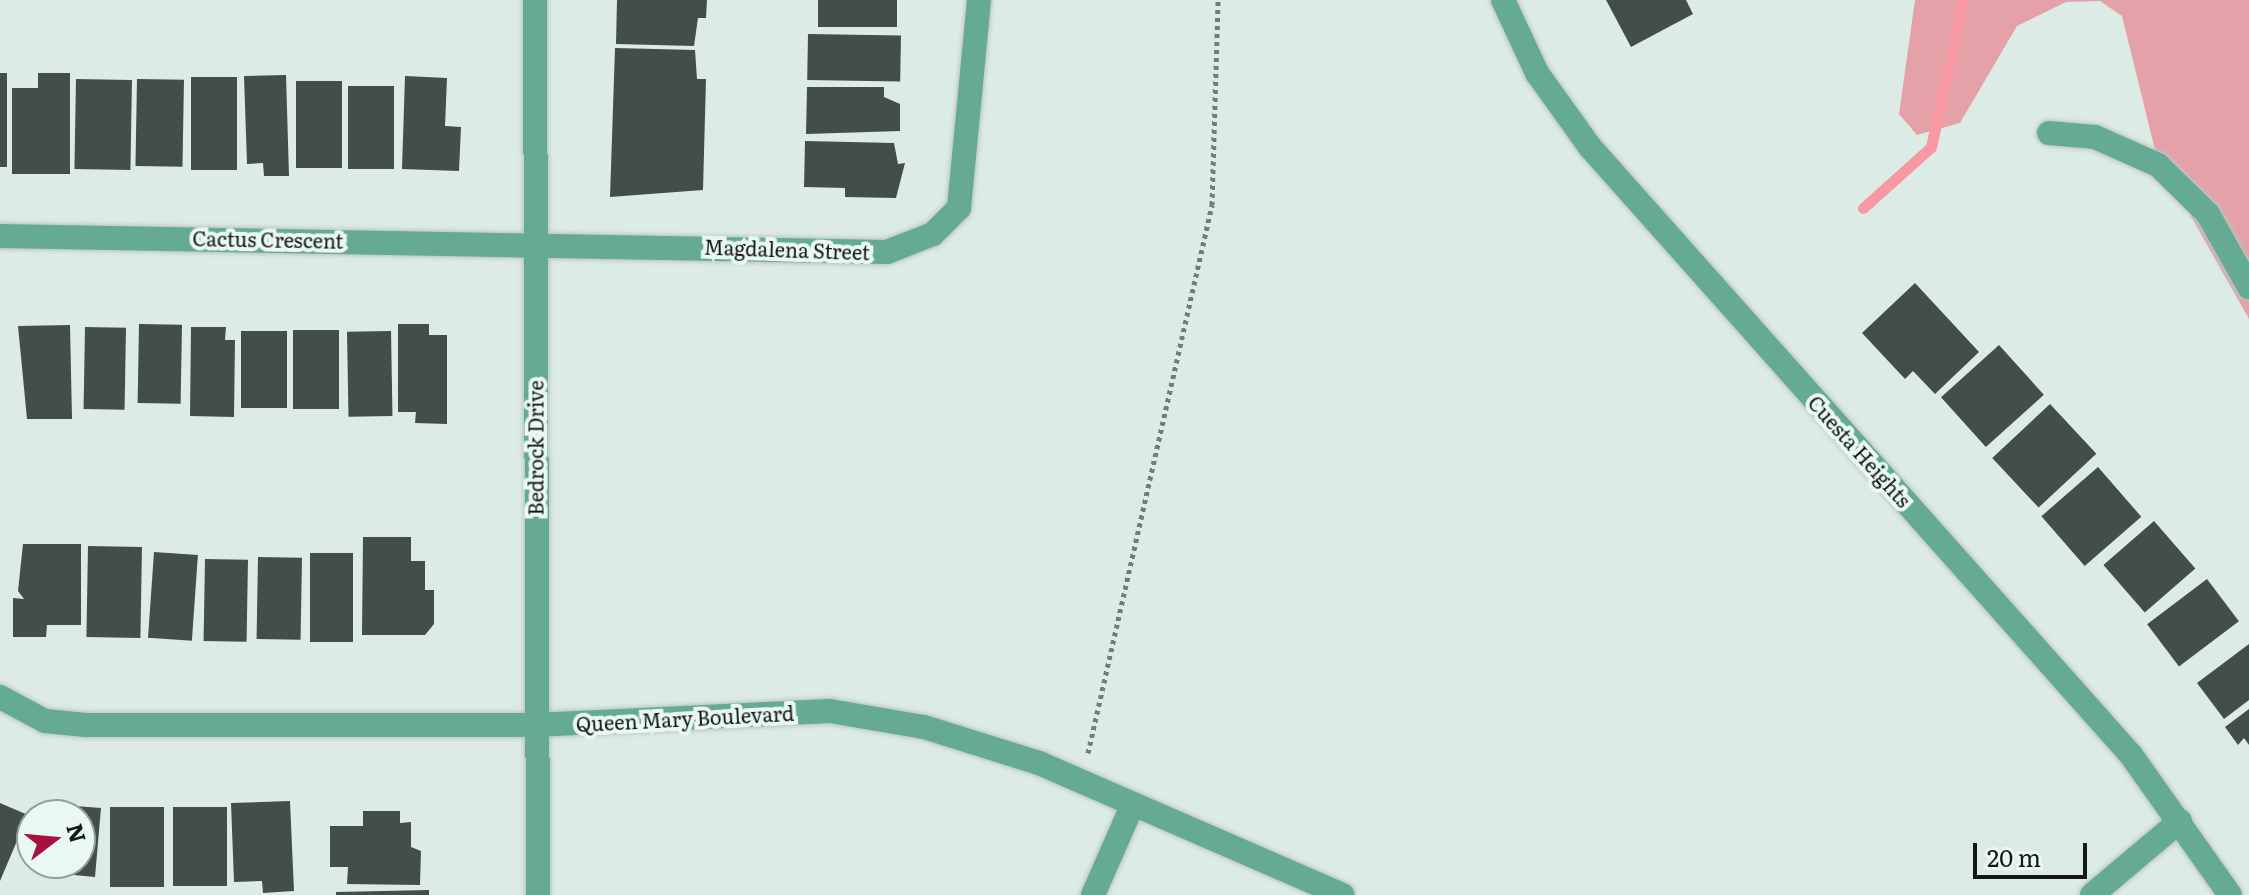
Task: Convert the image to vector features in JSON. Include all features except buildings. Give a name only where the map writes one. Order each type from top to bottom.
[{"type":"street","name":"Bedrock Drive","points":[[535,0],[534,725],[538,895]]},
{"type":"street","name":"Magdalena Street","points":[[535,242],[887,252],[933,234],[959,208],[979,0]]},
{"type":"street","name":"Cuesta Heights","points":[[1503,0],[1537,73],[1590,147],[2131,755],[2230,895]]},
{"type":"street","points":[[2049,133],[2117,144],[2177,179],[2208,214],[2249,287]]},
{"type":"street","name":"Cactus Crescent","points":[[0,236],[535,242]]},
{"type":"street","name":"Queen Mary Boulevard","points":[[0,697],[45,721],[86,725],[534,725],[830,711],[924,727],[1082,782],[1342,895]]},
{"type":"street","points":[[1093,895],[1133,804]]},
{"type":"street","points":[[2092,895],[2180,821]]},
{"type":"path","points":[[1082,782],[1212,205],[1218,0]]},
{"type":"shaded area","points":[[1915,0],[2249,0],[2249,319],[2156,154],[2122,16],[2100,1],[2066,2],[2017,26],[1960,123],[1917,135],[1899,114]]},
{"type":"waterway","points":[[1863,208],[1931,147],[1963,0]]}]
